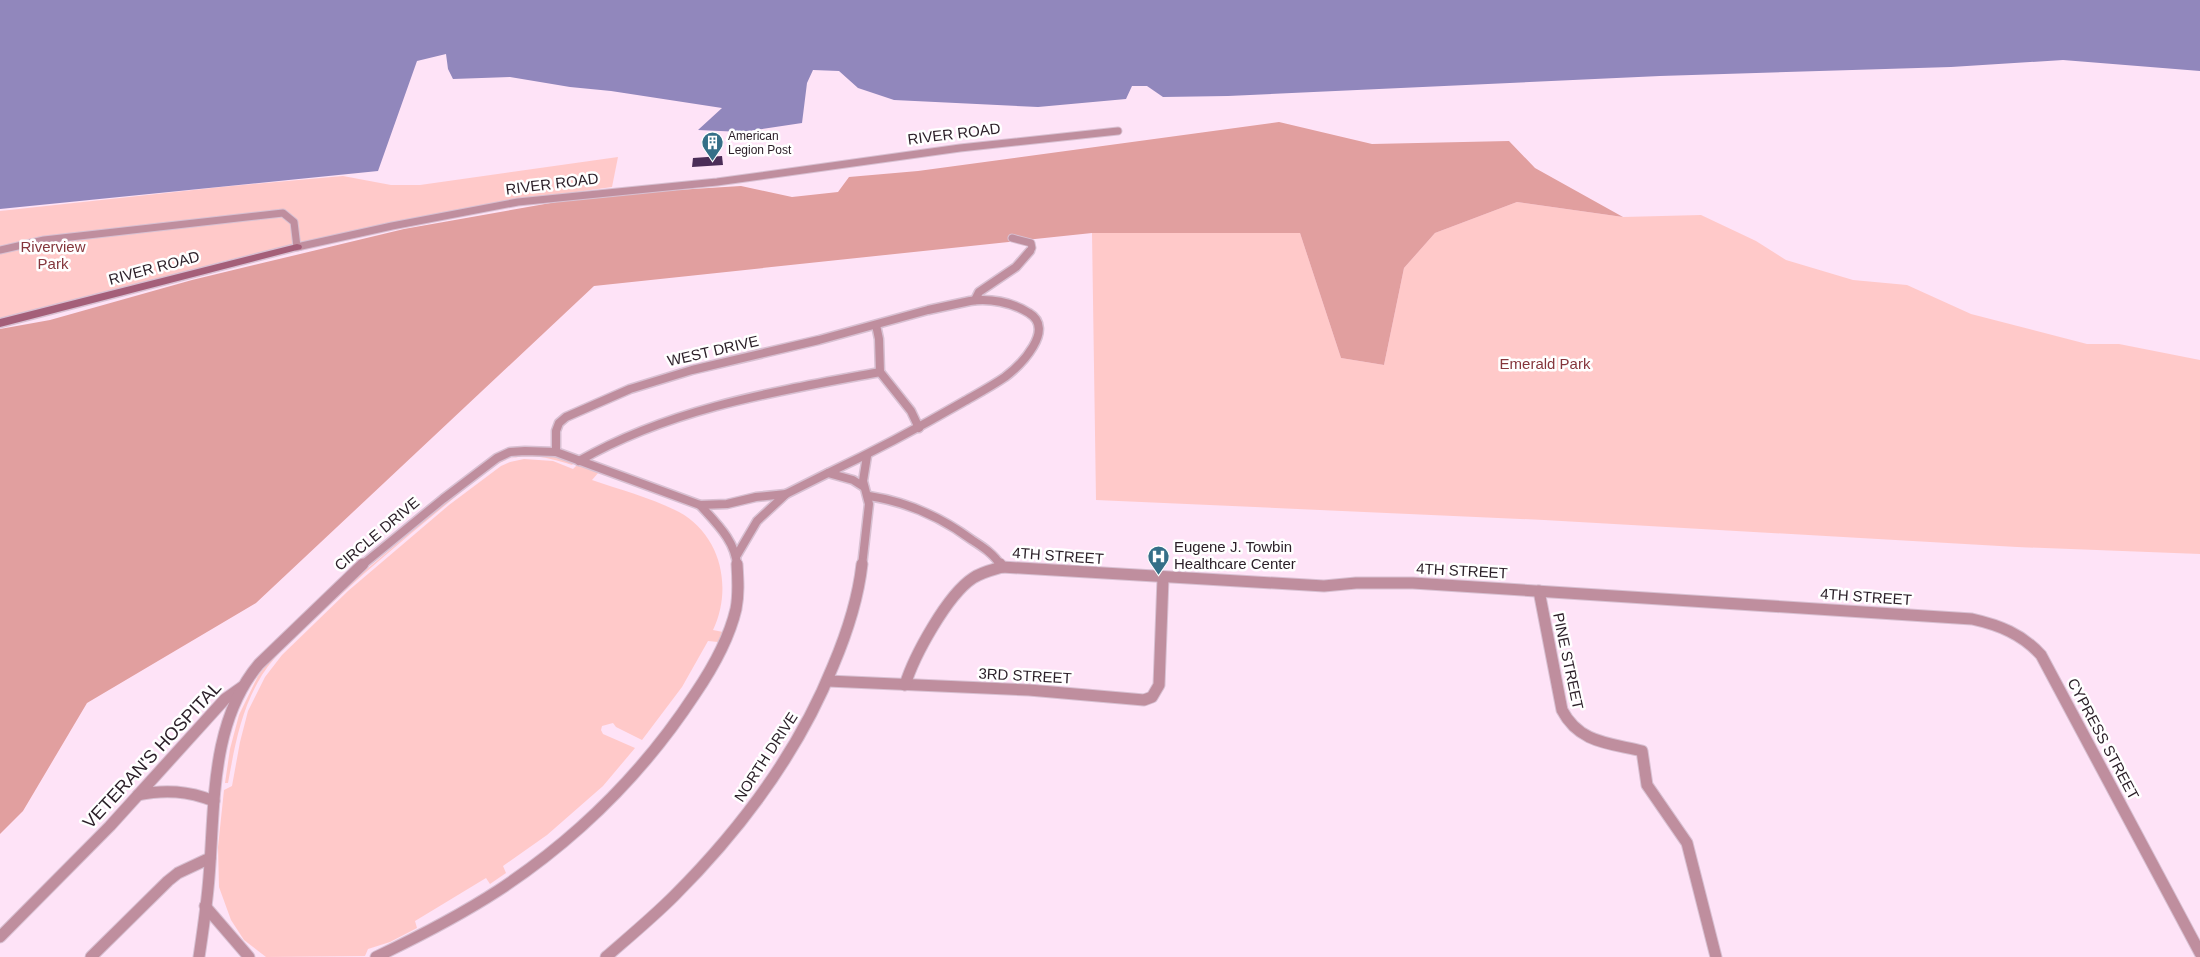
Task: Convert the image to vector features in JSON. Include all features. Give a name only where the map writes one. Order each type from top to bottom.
[{"type":"street","name":"RIVER ROAD","points":[[0,323],[297,247],[392,226],[518,202],[717,182],[960,148],[1118,131]]},
{"type":"street","points":[[0,250],[44,240],[283,213],[290,215],[294,221],[297,247]]},
{"type":"street","points":[[975,300],[979,292],[1016,267],[1032,248],[1031,243],[1028,241],[1012,238]]},
{"type":"street","name":"WEST DRIVE","points":[[556,452],[554,443],[557,429],[562,419],[610,396],[675,373],[797,346],[945,306],[975,300],[1008,303],[1022,308],[1036,320],[1039,327],[1039,337],[1028,355],[1005,377],[919,428],[867,456],[828,473]]},
{"type":"street","points":[[876,326],[879,340],[880,372],[911,411],[919,428]]},
{"type":"street","points":[[579,461],[598,450],[651,426],[709,407],[818,383],[880,372]]},
{"type":"street","name":"CIRCLE DRIVE","points":[[242,686],[253,671],[310,612],[388,544],[465,481],[505,453],[535,450],[556,452],[700,506],[727,504],[756,497],[786,494],[828,473]]},
{"type":"street","name":"NORTH DRIVE","points":[[606,957],[674,896],[744,818],[792,751],[818,704],[846,635],[858,592],[864,559],[867,492],[863,477],[867,456]]},
{"type":"street","points":[[828,473],[853,480],[867,492],[945,521],[994,556],[1002,567],[973,578],[956,596],[914,661],[905,685]]},
{"type":"street","points":[[737,555],[745,536],[756,520],[786,494]]},
{"type":"street","points":[[376,957],[429,932],[480,903],[553,851],[594,816],[628,782],[684,710],[715,662],[732,625],[740,598],[737,555],[726,535],[700,506]]},
{"type":"street","name":"4TH STREET","points":[[1002,567],[1324,586],[1356,583],[1413,583],[1920,616]]},
{"type":"street","name":"3RD STREET","points":[[828,681],[1028,690],[1144,700],[1155,695],[1159,685],[1163,578]]},
{"type":"street","name":"PINE STREET","points":[[1539,590],[1562,710],[1566,722],[1577,732],[1589,739],[1642,752],[1646,785],[1687,842],[1716,957]]},
{"type":"street","name":"CYPRESS STREET","points":[[1920,616],[1992,622],[2015,633],[2036,649],[2200,953]]},
{"type":"street","name":"VETERAN'S HOSPITAL","points":[[0,937],[138,795],[225,699],[242,686]]},
{"type":"street","name":"VETERAN'S HOSPITAL","points":[[199,957],[210,858],[214,800],[221,753],[235,702],[242,686]]},
{"type":"street","points":[[138,795],[159,791],[181,790],[193,792],[214,800]]},
{"type":"street","points":[[91,957],[168,881],[178,873],[210,858]]},
{"type":"street","points":[[205,906],[249,957]]},
{"type":"green space","name":"Riverview Park","points":[[618,157],[612,187],[490,204],[382,225],[224,261],[112,293],[0,320],[0,211],[343,176],[391,185],[420,185]]},
{"type":"green space","name":"Emerald Park","points":[[1517,202],[1623,217],[1701,215],[1756,241],[1786,260],[1853,280],[1907,285],[1971,314],[2087,344],[2119,344],[2200,360],[2200,554],[2017,547],[1544,520],[1096,500],[1092,233],[1300,233],[1341,358],[1384,365],[1404,268],[1435,233]]},
{"type":"green space","points":[[523,455],[551,455],[574,463],[572,465],[548,458],[523,456],[498,464],[468,486],[335,600],[274,658],[262,675],[244,714],[236,741],[228,783],[225,783],[230,749],[239,715],[258,676],[273,656],[334,597],[450,499],[498,462]]},
{"type":"green space","points":[[524,459],[553,461],[573,469],[578,464],[599,472],[592,480],[658,502],[679,512],[693,522],[705,534],[719,564],[722,580],[722,597],[719,614],[713,630],[723,632],[718,642],[708,641],[682,687],[642,740],[616,727],[613,723],[602,726],[603,734],[635,748],[603,786],[547,835],[503,866],[506,873],[490,884],[486,878],[415,921],[417,928],[390,942],[368,949],[365,956],[266,957],[244,940],[231,920],[219,887],[218,847],[224,790],[232,786],[248,711],[265,677],[282,655],[348,591],[449,505],[501,466]]},
{"type":"shaded area","points":[[0,0],[2200,0],[2200,71],[2063,60],[1951,67],[1660,76],[1228,96],[1163,97],[1147,86],[1132,86],[1126,99],[1038,107],[894,100],[858,88],[839,71],[813,70],[807,83],[802,123],[742,132],[698,130],[722,108],[510,77],[453,79],[448,69],[446,54],[417,61],[378,171],[0,209]]},
{"type":"shaded area","points":[[1279,122],[1372,144],[1509,141],[1535,168],[1623,217],[1517,202],[1435,233],[1404,268],[1384,365],[1341,358],[1300,233],[1092,233],[594,286],[256,603],[87,703],[23,811],[0,834],[0,329],[50,320],[192,280],[404,229],[596,195],[741,186],[792,197],[838,192],[849,177],[918,171]]},
{"type":"building","name":"American Legion Post","points":[[722,156],[723,165],[692,167],[693,158]]},
{"type":"place","name":"American Legion Post","points":[[712,162]]},
{"type":"place","name":"Eugene J. Towbin Healthcare Center","points":[[1158,575]]}]
